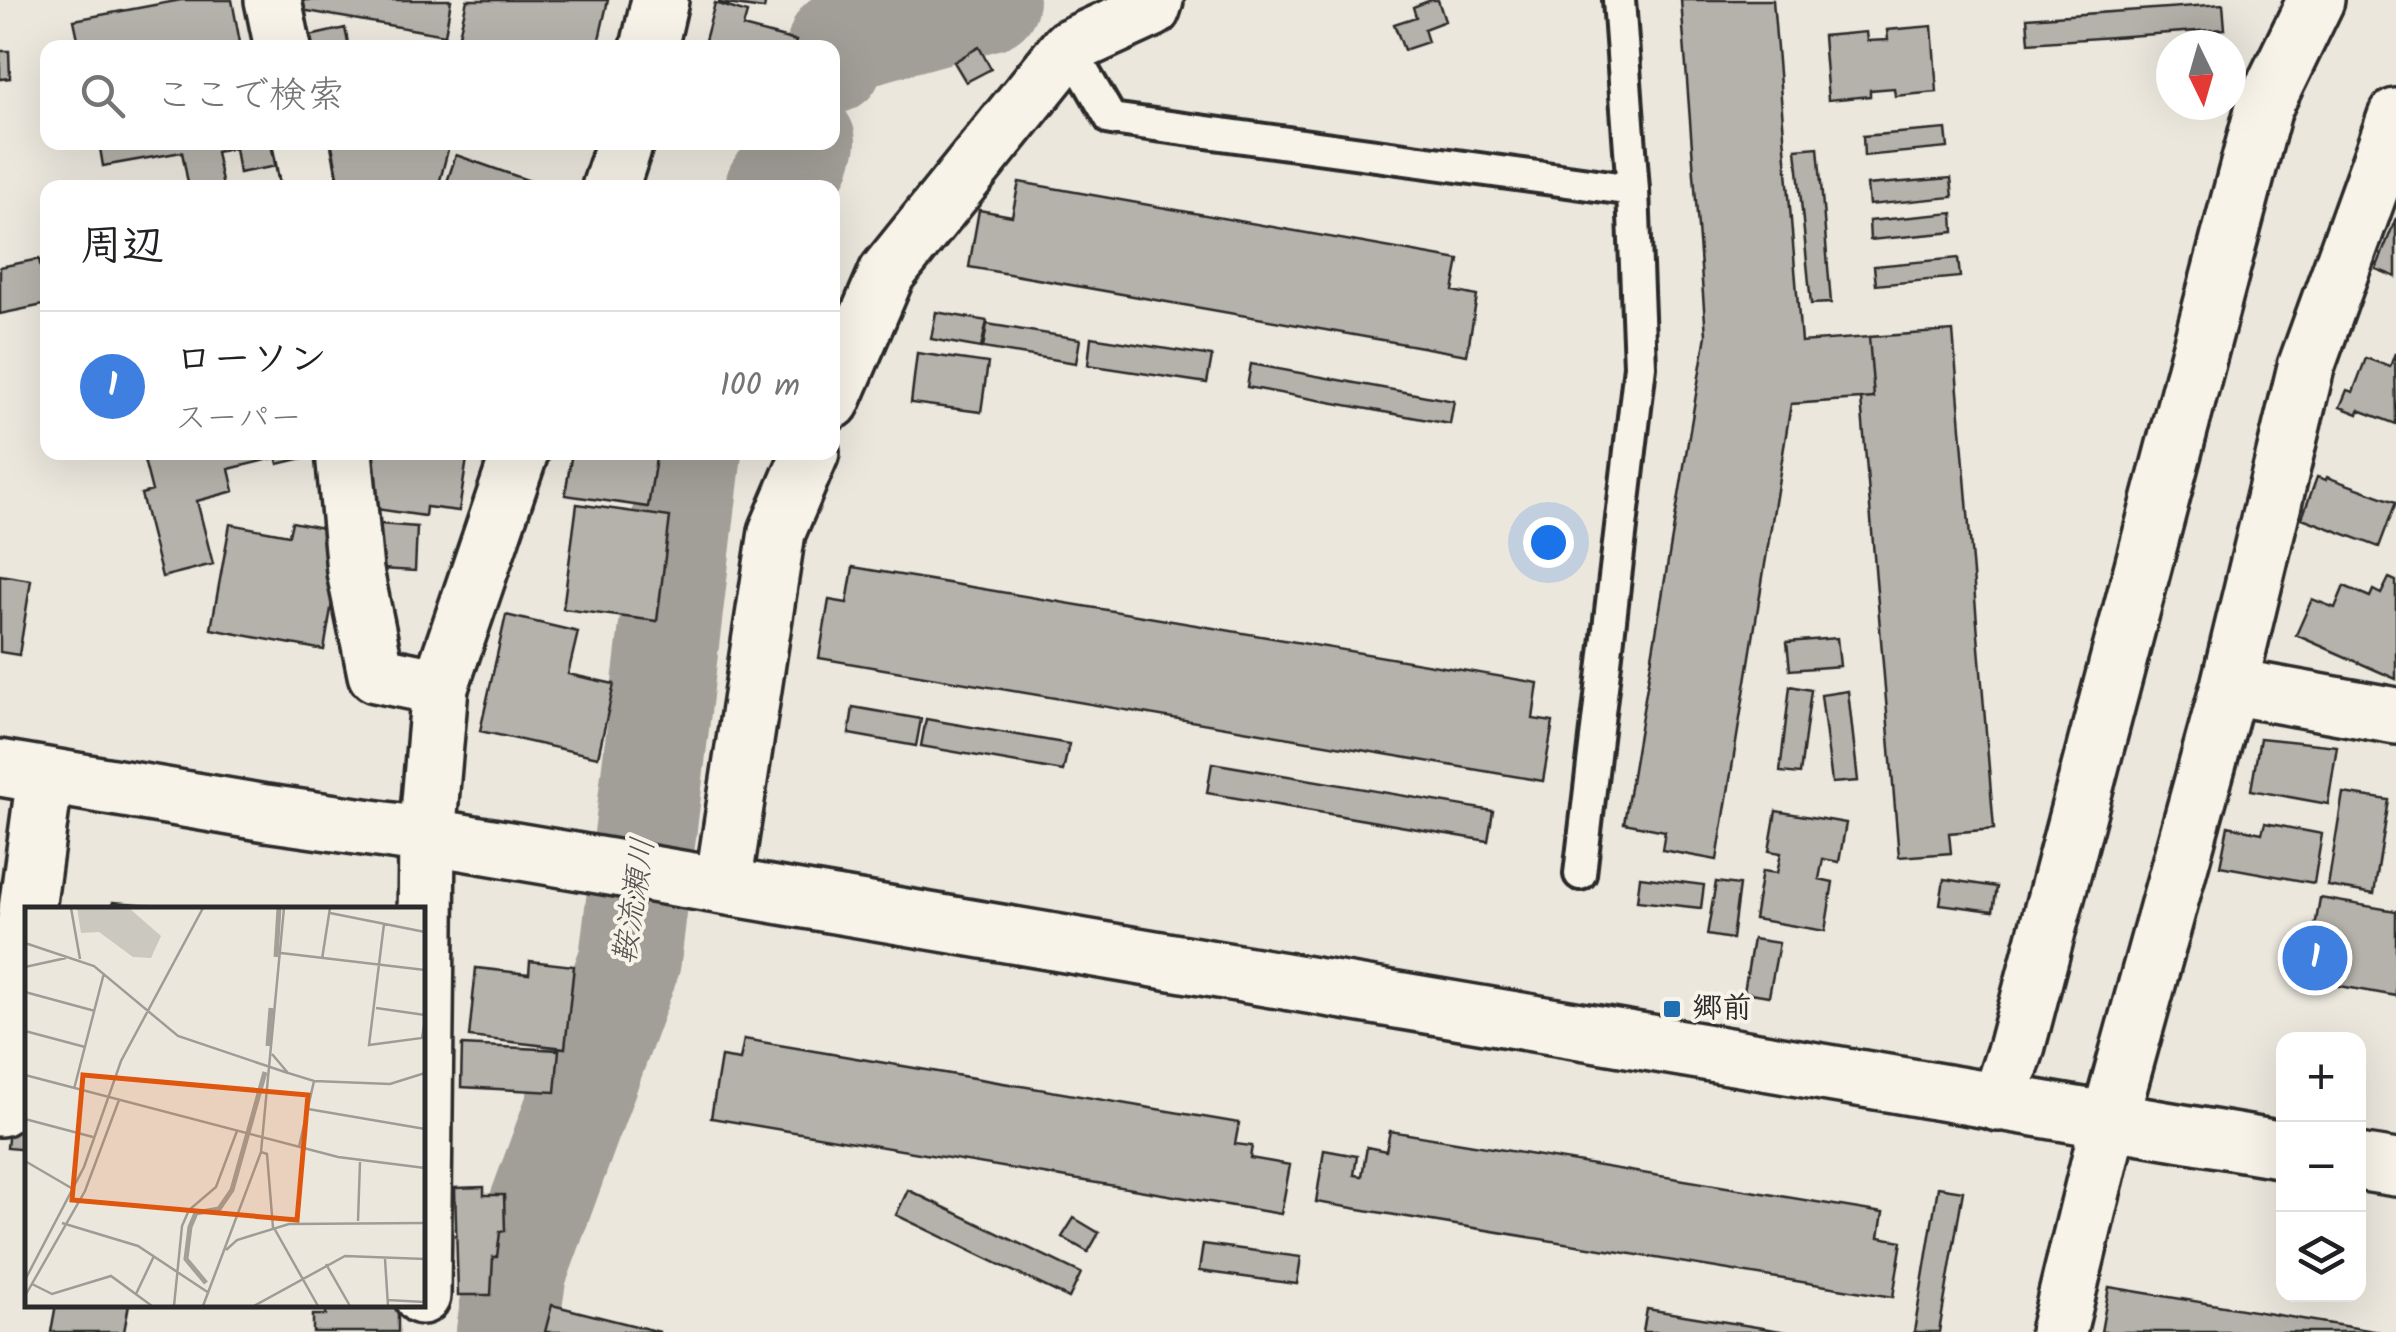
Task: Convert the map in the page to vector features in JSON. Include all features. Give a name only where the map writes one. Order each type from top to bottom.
[{"type":"street","points":[[273,0],[280,40]]},
{"type":"street","points":[[651,40],[660,0]]},
{"type":"street","points":[[840,382],[887,273],[1069,47],[1152,8],[1155,0]]},
{"type":"street","points":[[1998,1103],[2016,1049],[2264,107],[2316,0]]},
{"type":"street","points":[[2058,1332],[2109,1122],[2228,686],[2306,367],[2395,123]]},
{"type":"street","points":[[303,150],[308,180]]},
{"type":"street","points":[[613,180],[622,150]]},
{"type":"street","points":[[345,460],[355,571],[376,674],[440,687]]},
{"type":"street","points":[[425,1020],[427,836],[440,687],[517,460]]},
{"type":"street","points":[[723,885],[777,532],[808,460]]},
{"type":"street","points":[[2228,686],[2396,716]]},
{"type":"street","points":[[0,1108],[22,773],[723,885],[2276,1149]]},
{"type":"street","points":[[2366,1163],[2396,1168]]},
{"type":"lane","points":[[1580,874],[1640,366],[1634,190],[1619,0]]},
{"type":"lane","points":[[1069,47],[1111,119],[1634,190]]},
{"type":"building","points":[[181,0],[232,0],[240,40],[78,40],[74,20]]},
{"type":"building","points":[[298,0],[451,0],[445,35],[296,9]]},
{"type":"building","points":[[467,0],[608,0],[599,40],[458,40]]},
{"type":"building","points":[[766,0],[764,9],[719,3]]},
{"type":"building","points":[[1438,0],[1445,21],[1424,29],[1428,42],[1404,50],[1394,24],[1416,17],[1413,7]]},
{"type":"building","points":[[1681,0],[1773,0],[1801,342],[1869,337],[1874,398],[1791,404],[1717,860],[1662,850],[1665,831],[1624,823],[1706,335]]},
{"type":"building","points":[[715,3],[747,13],[743,27],[792,40],[705,40]]},
{"type":"building","points":[[2223,4],[2225,29],[2156,30],[2156,34],[2029,43],[2027,18]]},
{"type":"building","points":[[1932,26],[1937,92],[1895,96],[1894,88],[1870,90],[1870,96],[1828,100],[1823,36],[1866,32],[1867,41],[1888,40],[1887,30]]},
{"type":"building","points":[[345,28],[347,40],[292,40]]},
{"type":"building","points":[[979,47],[991,69],[966,82],[954,62]]},
{"type":"building","points":[[0,51],[9,51],[10,78],[0,79]]},
{"type":"building","points":[[1946,129],[1948,148],[1864,156],[1863,136]]},
{"type":"building","points":[[1818,147],[1831,303],[1811,304],[1796,149]]},
{"type":"building","points":[[100,150],[226,150],[216,152],[222,180],[187,180],[182,152],[103,166]]},
{"type":"building","points":[[235,150],[275,150],[277,166],[239,173]]},
{"type":"building","points":[[314,150],[448,150],[440,180],[327,179]]},
{"type":"building","points":[[456,155],[527,180],[448,180]]},
{"type":"building","points":[[1951,178],[1953,197],[1869,205],[1867,185]]},
{"type":"building","points":[[1019,182],[1459,260],[1453,291],[1477,296],[1467,355],[969,267],[979,210],[1012,216]]},
{"type":"building","points":[[1953,213],[1954,232],[1870,240],[1869,221]]},
{"type":"building","points":[[2396,218],[2396,277],[2376,269]]},
{"type":"building","points":[[1958,258],[1960,277],[1876,285],[1874,266]]},
{"type":"building","points":[[39,259],[40,306],[0,314],[0,267]]},
{"type":"building","points":[[936,312],[987,321],[981,348],[931,339]]},
{"type":"building","points":[[987,324],[1080,339],[1076,363],[983,348]]},
{"type":"building","points":[[1953,331],[1994,829],[1949,833],[1951,853],[1899,857],[1861,399],[1874,398],[1869,337]]},
{"type":"building","points":[[1091,337],[1212,356],[1207,383],[1088,365]]},
{"type":"building","points":[[917,353],[988,363],[981,412],[911,403]]},
{"type":"building","points":[[2395,353],[2396,424],[2340,407],[2347,390],[2353,392],[2366,358],[2390,367]]},
{"type":"building","points":[[1251,364],[1454,401],[1450,424],[1247,387]]},
{"type":"building","points":[[144,460],[266,460],[229,469],[234,491],[197,501],[213,564],[162,577],[141,494],[152,491]]},
{"type":"building","points":[[361,460],[467,460],[459,511],[426,507],[425,516],[362,507]]},
{"type":"building","points":[[571,460],[656,460],[648,507],[565,495]]},
{"type":"building","points":[[2317,477],[2327,477],[2396,502],[2379,547],[2302,518]]},
{"type":"building","points":[[577,504],[670,517],[657,621],[563,609]]},
{"type":"building","points":[[292,522],[333,530],[341,550],[324,650],[211,629],[230,524],[289,535]]},
{"type":"building","points":[[367,523],[417,527],[415,571],[364,568]]},
{"type":"building","points":[[853,567],[1538,683],[1533,719],[1553,722],[1543,781],[819,658],[829,600],[847,603]]},
{"type":"building","points":[[0,575],[31,580],[19,655],[0,652]]},
{"type":"building","points":[[2389,578],[2396,581],[2396,679],[2296,635],[2312,599],[2335,608],[2344,586],[2370,597],[2373,590],[2381,594]]},
{"type":"building","points":[[506,615],[578,632],[568,674],[614,684],[598,757],[480,731]]},
{"type":"building","points":[[1837,638],[1840,666],[1790,670],[1787,642]]},
{"type":"building","points":[[1790,686],[1811,690],[1800,774],[1780,772]]},
{"type":"building","points":[[1848,691],[1858,781],[1832,783],[1821,695]]},
{"type":"building","points":[[853,707],[921,719],[916,746],[849,734]]},
{"type":"building","points":[[926,719],[1069,744],[1063,771],[921,746]]},
{"type":"building","points":[[2260,738],[2337,746],[2328,804],[2251,790]]},
{"type":"building","points":[[1212,763],[1493,811],[1488,841],[1207,793]]},
{"type":"building","points":[[2343,793],[2389,800],[2374,894],[2328,886]]},
{"type":"building","points":[[1776,811],[1846,823],[1839,862],[1823,859],[1819,879],[1833,882],[1825,931],[1754,919],[1762,871],[1777,873],[1781,853],[1769,851]]},
{"type":"building","points":[[2265,823],[2322,834],[2314,883],[2220,866],[2228,826],[2262,833]]},
{"type":"building","points":[[1640,877],[1704,885],[1701,908],[1637,901]]},
{"type":"building","points":[[1944,879],[1997,887],[1993,911],[1940,904]]},
{"type":"building","points":[[1716,882],[1739,885],[1732,939],[1707,935]]},
{"type":"building","points":[[2320,898],[2396,911],[2396,996],[2306,980]]},
{"type":"building","points":[[113,902],[175,907],[112,907]]},
{"type":"building","points":[[1753,939],[1779,943],[1769,996],[1744,992]]},
{"type":"building","points":[[530,961],[574,966],[565,1048],[469,1037],[476,968],[529,974]]},
{"type":"building","points":[[744,1039],[1239,1123],[1235,1144],[1252,1146],[1250,1158],[1290,1165],[1281,1214],[711,1118],[721,1057],[740,1060]]},
{"type":"building","points":[[462,1045],[559,1050],[555,1092],[461,1087]]},
{"type":"building","points":[[12,1102],[25,1103],[25,1150],[7,1148]]},
{"type":"building","points":[[1390,1131],[1883,1213],[1879,1237],[1902,1241],[1893,1297],[1316,1202],[1324,1150],[1357,1156],[1354,1175],[1362,1176],[1367,1147],[1386,1151]]},
{"type":"building","points":[[484,1187],[484,1195],[504,1195],[505,1231],[500,1232],[497,1257],[493,1257],[491,1295],[458,1295],[455,1188]]},
{"type":"building","points":[[1938,1187],[1963,1191],[1939,1332],[1914,1332]]},
{"type":"building","points":[[908,1190],[1081,1273],[1069,1298],[896,1215]]},
{"type":"building","points":[[1074,1218],[1099,1233],[1088,1252],[1062,1237]]},
{"type":"building","points":[[1203,1244],[1301,1257],[1297,1284],[1199,1271]]},
{"type":"building","points":[[2109,1287],[2380,1332],[2101,1332]]},
{"type":"building","points":[[552,1305],[660,1332],[545,1332]]},
{"type":"building","points":[[55,1307],[128,1307],[124,1332],[51,1332]]},
{"type":"building","points":[[326,1307],[398,1307],[398,1332],[313,1332],[313,1315],[326,1315]]},
{"type":"building","points":[[1647,1309],[1787,1332],[1643,1332]]},
{"type":"waterway","name":"鞍流瀬川","points":[[840,41],[988,0]]},
{"type":"waterway","name":"鞍流瀬川","points":[[782,180],[802,150]]},
{"type":"waterway","name":"鞍流瀬川","points":[[507,1332],[516,1272],[630,960],[690,460]]},
{"type":"place","name":"ローソン","points":[[2315,958]]},
{"type":"place","name":"郷前","points":[[1672,1009]]}]
